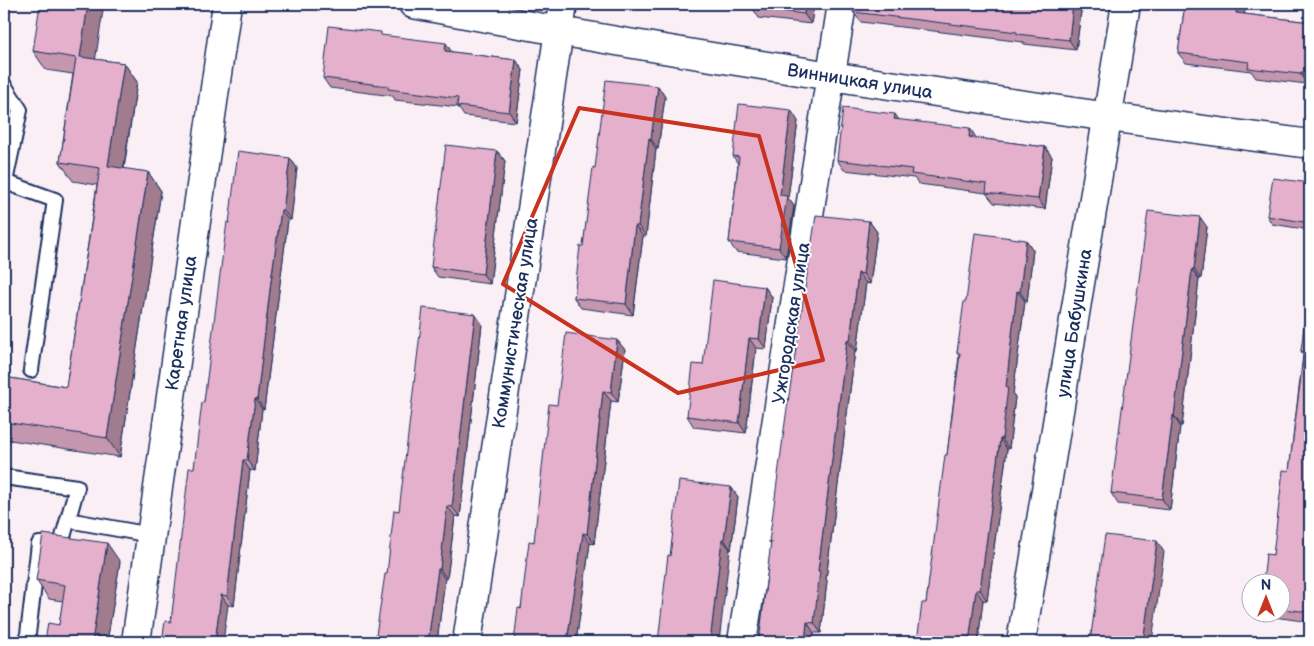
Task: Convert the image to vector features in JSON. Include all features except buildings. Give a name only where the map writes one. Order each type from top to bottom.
[{"type":"street","name":"Каретная улица","points":[[136,642],[227,4]]},
{"type":"street","name":"Винницкая улица","points":[[413,4],[558,32],[829,77],[1108,118],[1310,144]]},
{"type":"street","name":"Коммунистическая улица","points":[[467,642],[563,4]]},
{"type":"street","name":"Ужгородская улица","points":[[742,642],[829,77],[842,4]]},
{"type":"street","name":"улица Бабушкина","points":[[1021,642],[1126,4]]},
{"type":"lane","points":[[4,85],[20,110],[5,182],[55,200],[31,370]]},
{"type":"lane","points":[[4,477],[77,487],[61,544],[39,544],[27,642]]},
{"type":"lane","points":[[68,520],[151,535]]},
{"type":"highlighted area","points":[[579,108],[759,136],[823,360],[678,393],[503,284]]}]
